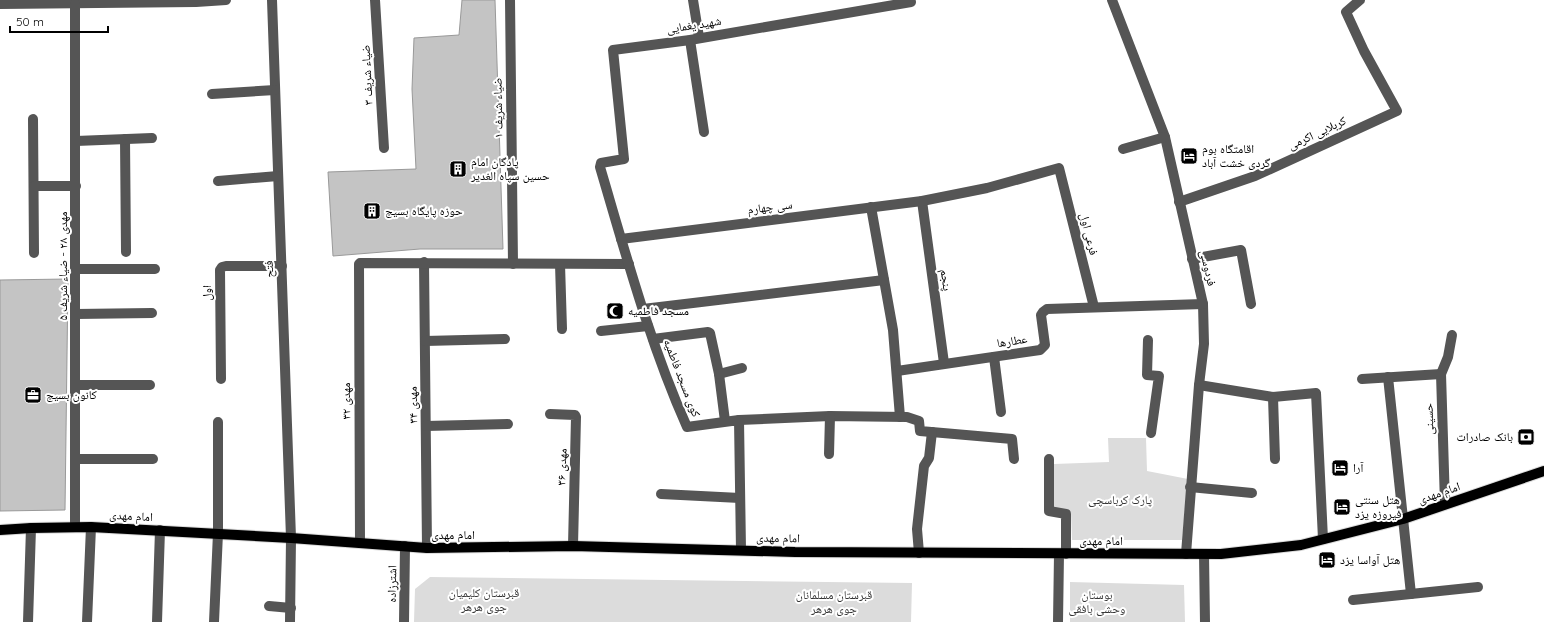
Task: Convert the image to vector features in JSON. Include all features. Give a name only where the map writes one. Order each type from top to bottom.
[{"type":"main road","name":"امام مهدی","points":[[0,530],[92,527],[291,538],[427,548],[573,546],[919,553],[1221,554],[1301,545],[1403,519],[1544,471]]},
{"type":"street","points":[[0,4],[196,2],[226,0]]},
{"type":"street","name":"فتح","points":[[272,0],[291,538],[290,622]]},
{"type":"street","name":"ضیاء شریف ۳","points":[[376,0],[384,148]]},
{"type":"street","name":"ضیاء شریف ۱","points":[[510,0],[513,264]]},
{"type":"street","points":[[693,0],[694,39],[704,132]]},
{"type":"street","name":"فردوسی","points":[[1112,0],[1164,137],[1203,304],[1204,344],[1190,487],[1186,554]]},
{"type":"street","name":"کربلایی اکرمی","points":[[1179,202],[1255,176],[1397,111],[1364,51],[1346,12],[1360,0]]},
{"type":"street","name":"شهید یغمایی","points":[[601,163],[624,159],[613,50],[694,39],[910,2]]},
{"type":"street","name":"مهدی ۲۸ - ضیاء شریف ۵","points":[[76,4],[76,527]]},
{"type":"street","points":[[212,94],[275,90]]},
{"type":"street","points":[[33,119],[34,253]]},
{"type":"street","points":[[1122,149],[1164,137]]},
{"type":"street","points":[[76,141],[152,138]]},
{"type":"street","points":[[126,139],[126,252]]},
{"type":"street","name":"کوی مسجد فاطمیه","points":[[601,163],[600,168],[648,326],[673,397],[686,427],[739,420],[830,416],[904,417]]},
{"type":"street","name":"سی چهارم","points":[[621,239],[922,201],[987,188],[1059,168]]},
{"type":"street","name":"فرعی اول","points":[[1059,168],[1094,307]]},
{"type":"street","points":[[218,181],[278,176]]},
{"type":"street","points":[[34,186],[76,186]]},
{"type":"street","name":"پنجم","points":[[922,201],[944,363]]},
{"type":"street","points":[[871,207],[893,330],[904,417],[919,421],[920,431],[1012,439],[1014,459]]},
{"type":"street","points":[[1192,259],[1241,250],[1251,304]]},
{"type":"street","name":"مهدی ۳۲","points":[[360,543],[359,264],[362,262],[424,262]]},
{"type":"street","points":[[424,262],[629,264]]},
{"type":"street","name":"مهدی ۳۴","points":[[424,262],[427,548]]},
{"type":"street","points":[[560,264],[562,329]]},
{"type":"street","name":"اول","points":[[221,379],[220,270],[222,267],[226,266],[282,266]]},
{"type":"street","points":[[76,270],[156,269]]},
{"type":"street","points":[[643,309],[884,280]]},
{"type":"street","points":[[1094,307],[1203,304]]},
{"type":"street","name":"عطارها","points":[[897,371],[1040,350],[1045,345],[1043,312],[1047,309],[1094,307]]},
{"type":"street","points":[[76,314],[152,313]]},
{"type":"street","points":[[601,331],[648,326]]},
{"type":"street","points":[[653,339],[708,332],[711,335],[719,374],[725,421]]},
{"type":"street","name":"حسینی","points":[[1445,504],[1441,374],[1448,357],[1452,335]]},
{"type":"street","points":[[425,341],[505,339]]},
{"type":"street","points":[[1148,340],[1147,375],[1159,376],[1151,433]]},
{"type":"street","points":[[994,357],[1001,412]]},
{"type":"street","points":[[719,374],[742,368]]},
{"type":"street","points":[[1362,379],[1441,374]]},
{"type":"street","points":[[1388,377],[1411,594]]},
{"type":"street","points":[[76,385],[150,385]]},
{"type":"street","points":[[1199,385],[1273,397],[1316,392],[1323,539]]},
{"type":"street","points":[[1273,397],[1275,459]]},
{"type":"street","name":"مهدی ۳۶","points":[[550,414],[575,415],[576,418],[573,546]]},
{"type":"street","points":[[829,454],[830,416]]},
{"type":"street","points":[[739,420],[741,550]]},
{"type":"street","points":[[214,622],[218,534],[218,422]]},
{"type":"street","points":[[426,426],[508,424]]},
{"type":"street","points":[[919,553],[917,529],[924,466],[929,458],[932,432]]},
{"type":"street","points":[[76,460],[153,458]]},
{"type":"street","points":[[1049,459],[1049,511],[1066,514],[1058,622]]},
{"type":"street","points":[[1190,487],[1252,493]]},
{"type":"street","points":[[661,494],[740,498]]},
{"type":"street","points":[[87,622],[92,527]]},
{"type":"street","points":[[28,622],[31,528]]},
{"type":"street","points":[[157,622],[160,530]]},
{"type":"street","name":"اشترزاده","points":[[404,622],[405,546]]},
{"type":"street","points":[[1204,554],[1205,622]]},
{"type":"street","points":[[1353,600],[1478,587]]},
{"type":"street","points":[[269,606],[290,608]]},
{"type":"green space","name":"پارک کرباسچی","points":[[1108,438],[1146,438],[1147,471],[1188,479],[1182,540],[1072,540],[1071,512],[1052,508],[1054,464],[1109,462]]},
{"type":"green space","name":"قبرستان کلیمیان جوی هرهر","points":[[430,577],[912,583],[911,622],[414,622],[415,589]]},
{"type":"green space","name":"بوستان وحشی بافقی","points":[[1070,582],[1184,585],[1185,622],[1070,622]]},
{"type":"building","name":"پادگان امام حسین سپاه الغدیر","points":[[462,0],[495,0],[503,249],[420,249],[333,256],[328,172],[416,169],[412,89],[414,38],[459,35]]},
{"type":"building","name":"کانون بسیج","points":[[68,279],[65,510],[0,511],[0,280]]},
{"type":"place","name":"اقامتگاه بوم گردی خشت آباد","points":[[1189,156]]},
{"type":"place","name":"پادگان امام حسین سپاه الغدیر","points":[[458,169]]},
{"type":"place","name":"حوزه پایگاه بسیج","points":[[372,211]]},
{"type":"place","name":"مسجد فاطمیه","points":[[615,311]]},
{"type":"place","name":"کانون بسیج","points":[[33,395]]},
{"type":"place","name":"بانک صادرات","points":[[1526,437]]},
{"type":"place","name":"آرا","points":[[1340,468]]},
{"type":"place","name":"هتل سنتی فیروزه یزد","points":[[1342,507]]},
{"type":"place","name":"هتل آواسا یزد","points":[[1327,560]]},
{"type":"park label","name":"قبرستان مسلمانان جوی هرهر","points":[[834,602]]}]
